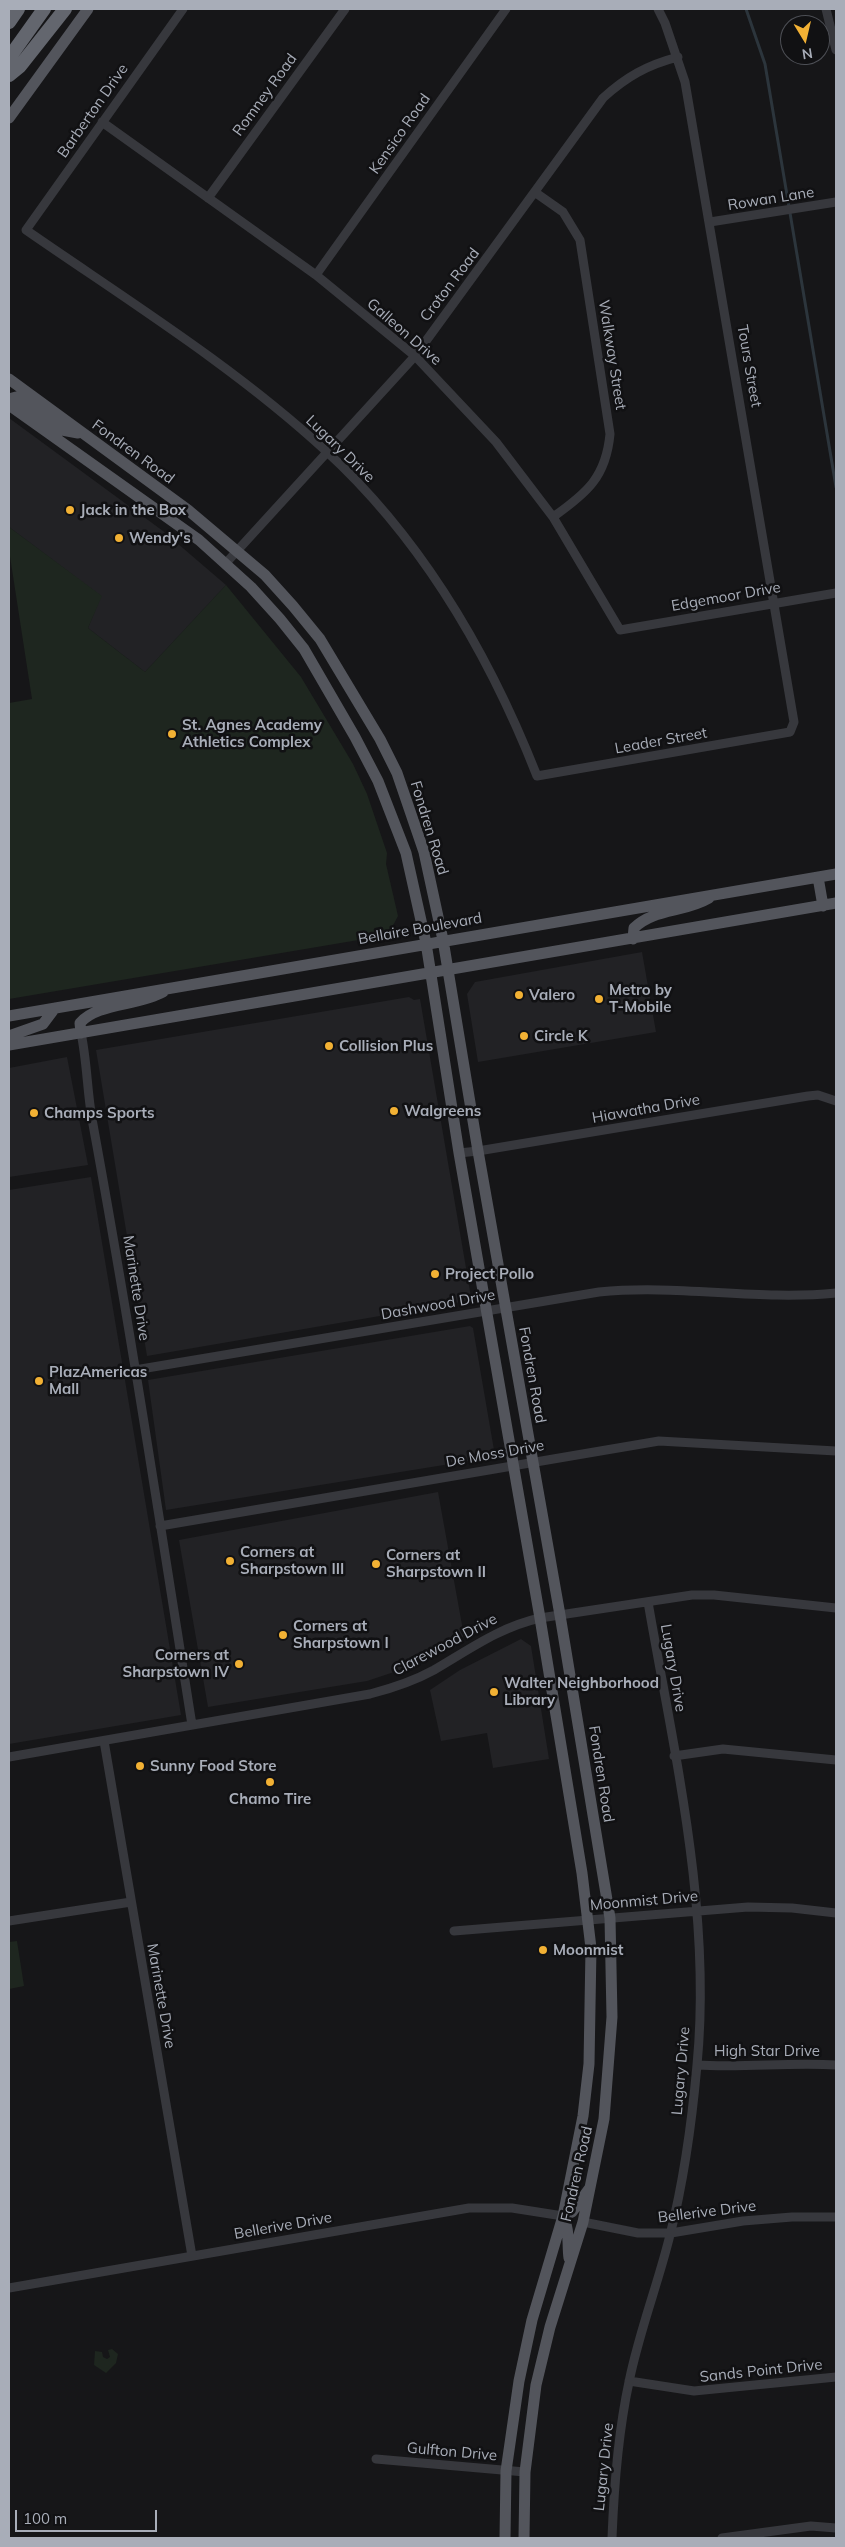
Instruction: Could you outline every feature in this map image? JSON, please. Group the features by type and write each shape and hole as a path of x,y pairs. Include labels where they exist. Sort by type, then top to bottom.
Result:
{"highway":[{"path":"9,22 18,9"},
{"path":"9,58 44,9"},
{"path":"9,75 20,66 65,9"}],"main road":[{"path":"9,118 88,9"},
{"name":"Fondren Road","path":"9,379 80,433 188,510 265,575 320,639 375,730 396,773 424,852 444,940 478,1151 560,1615 610,1918 612,2017 604,2120 583,2222 569,2261 536,2385 525,2472 524,2538"},
{"path":"9,399 16,397 62,430 80,433"},
{"name":"Fondren Road","path":"9,405 199,540 226,564 280,619 304,649 342,713 378,781 406,853 426,943 459,1153 540,1618 588,1920 591,1965 589,2064 583,2116 564,2216 532,2320 519,2381 506,2471 505,2538"},
{"path":"378,781 396,773"},
{"name":"Bellaire Boulevard","path":"9,1016 836,874"},
{"path":"818,877 823,906"},
{"path":"633,939 634,928 648,916 694,906 717,894"},
{"path":"9,1045 836,903"},
{"path":"81,1033 80,1023 91,1014 148,1000 171,988"},
{"path":"9,1036 43,1024 55,1008"},
{"path":"569,2261 566,2239 567,2224 564,2216 572,2212 590,2187"}],"street":[{"name":"Barberton Drive","path":"26,230 183,9"},
{"name":"Romney Road","path":"208,198 345,9"},
{"name":"Kensico Road","path":"316,276 506,9"},
{"name":"Tours Street","path":"658,9 686,82 775,603 794,722 790,732"},
{"path":"826,9 836,50"},
{"name":"Croton Road","path":"226,564 326,451 415,356 604,98 636,72 654,63 678,58"},
{"name":"Galleon Drive","path":"102,122 316,276 415,356 496,442 553,517 620,630"},
{"name":"Walkway Street","path":"536,193 563,212 580,240 610,434 608,453 602,469 593,484 582,497 553,517"},
{"name":"Rowan Lane","path":"710,222 836,202"},
{"name":"Lugary Drive","path":"26,230 259,394 326,451 386,514 434,575 474,639 498,683 537,776"},
{"name":"Edgemoor Drive","path":"620,630 836,592"},
{"name":"Leader Street","path":"537,776 790,732"},
{"name":"Marinette Drive","path":"81,1033 86,1058 88,1098 135,1370 192,1725"},
{"name":"Hiawatha Drive","path":"459,1153 808,1096 818,1095 836,1101"},
{"name":"Dashwood Drive","path":"135,1370 486,1310 627,1289 678,1289 784,1297 836,1294"},
{"name":"De Moss Drive","path":"160,1526 659,1441 836,1451"},
{"name":"Clarewood Drive","path":"9,1757 355,1698 407,1683 434,1670 493,1634 519,1623 540,1618 692,1595 714,1595 836,1608"},
{"name":"Lugary Drive","path":"612,2538 614,2489 629,2381 671,2233 685,2158 697,2065 700,2002 690,1854 648,1602"},
{"name":"Marinette Drive","path":"104,1741 192,2256"},
{"path":"674,1756 723,1750 836,1760"},
{"path":"9,1920 131,1902"},
{"name":"Moonmist Drive","path":"454,1931 748,1907 792,1908 836,1913"},
{"name":"High Star Drive","path":"697,2065 736,2066 802,2063 836,2065"},
{"name":"Bellerive Drive","path":"9,2288 469,2208 512,2208 564,2216"},
{"name":"Bellerive Drive","path":"583,2222 638,2233 671,2233 743,2221 792,2217 836,2217"},
{"name":"Sands Point Drive","path":"629,2381 670,2389 694,2391 836,2377"},
{"name":"Gulfton Drive","path":"376,2459 525,2472"},
{"path":"722,2538 812,2526 836,2528"}],"shaded area":[{"path":"9,418 163,531 226,585 145,672 88,628 101,596 9,527"},
{"name":"St. Agnes Academy Athletics Complex","path":"9,527 102,596 88,628 145,672 226,585 301,677 353,764 367,794 387,853 386,864 398,916 388,935 9,999 9,703 32,699 9,550"},
{"path":"642,952 656,1032 478,1062 467,994 475,982"},
{"path":"409,997 414,1000 420,999 471,1297 467,1301 147,1356 96,1050"},
{"path":"67,1057 88,1165 9,1177 9,1068"},
{"name":"PlazAmericas Mall","path":"91,1177 181,1715 9,1744 9,1190"},
{"path":"470,1326 473,1328 494,1450 487,1458 166,1510 148,1380"},
{"path":"438,1492 464,1636 415,1665 367,1681 208,1707 179,1540"},
{"path":"521,1639 531,1646 549,1759 493,1768 487,1733 441,1741 430,1690 460,1670"},
{"path":"17,1941 24,1986 9,1989 9,1942"},
{"path":"112,2349 118,2354 116,2363 106,2373 94,2365 95,2351 102,2352 103,2357 107,2359 110,2357 108,2350"}],"waterway":[{"path":"746,9 765,64 836,487"}],"place":[{"name":"Jack in the Box","path":"70,510"},
{"name":"Wendy's","path":"119,538"},
{"name":"St. Agnes Academy Athletics Complex","path":"172,734"},
{"name":"Valero","path":"519,995"},
{"name":"Metro by T-Mobile","path":"599,999"},
{"name":"Circle K","path":"524,1036"},
{"name":"Collision Plus","path":"329,1046"},
{"name":"Walgreens","path":"394,1111"},
{"name":"Champs Sports","path":"34,1113"},
{"name":"Project Pollo","path":"435,1274"},
{"name":"PlazAmericas Mall","path":"39,1381"},
{"name":"Corners at Sharpstown III","path":"230,1561"},
{"name":"Corners at Sharpstown II","path":"376,1564"},
{"name":"Corners at Sharpstown I","path":"283,1635"},
{"name":"Corners at Sharpstown IV","path":"239,1664"},
{"name":"Walter Neighborhood Library","path":"494,1692"},
{"name":"Sunny Food Store","path":"140,1766"},
{"name":"Chamo Tire","path":"270,1782"},
{"name":"Moonmist","path":"543,1950"}]}
